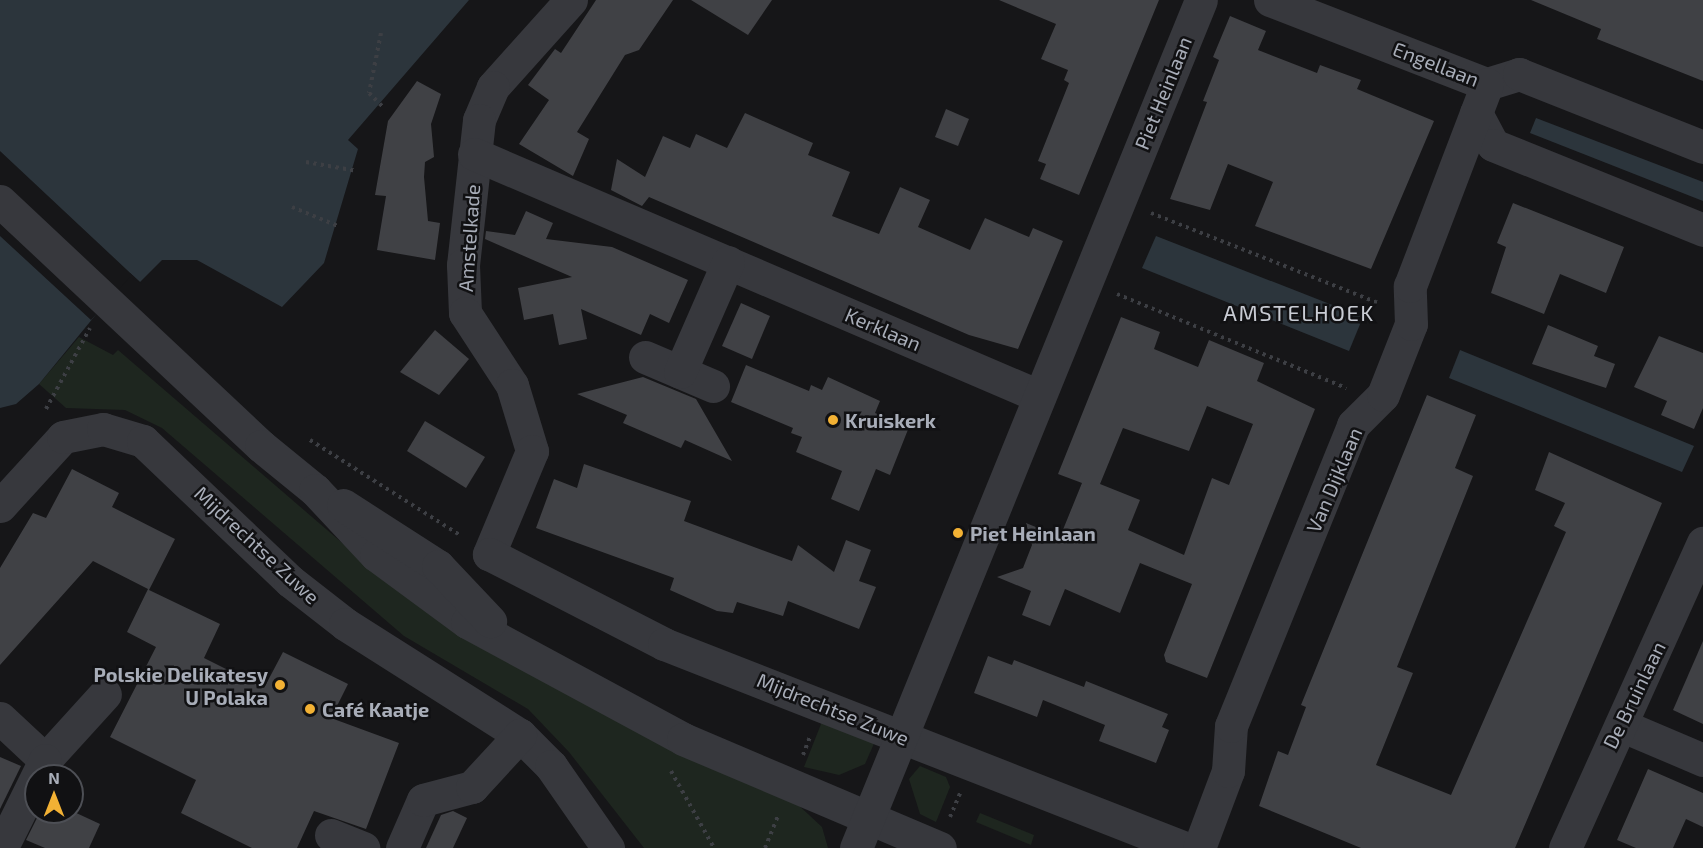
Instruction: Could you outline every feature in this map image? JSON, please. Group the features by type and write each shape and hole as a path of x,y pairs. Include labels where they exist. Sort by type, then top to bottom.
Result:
{"street":[{"name":"Amstelkade","path":"489,554 532,451 512,385 465,313 463,265 479,120 493,87 571,0"},
{"name":"Piet Heinlaan","path":"862,834 1201,0"},
{"name":"Engellaan","path":"1270,0 1481,99"},
{"name":"Engellaan","path":"1481,99 1519,74 1703,147"},
{"name":"Engellaan","path":"1481,99 1493,145 1703,230"},
{"name":"Van Dijklaan","path":"1199,848 1228,771 1231,726 1353,425 1378,401 1411,316 1410,286 1481,99"},
{"name":"Kerklaan","path":"474,154 1039,396"},
{"path":"0,201 135,328 315,490 376,555 467,622 862,834 939,848"},
{"path":"680,372 728,262"},
{"path":"645,357 713,386"},
{"name":"Mijdrechtse Zuwe","path":"0,506 50,447 75,433 103,429 149,445 290,581 345,624 520,735 551,766 608,848"},
{"name":"De Bruinlaan","path":"1565,848 1615,733 1623,726 1703,543"},
{"name":"Mijdrechtse Zuwe","path":"489,554 664,644 1185,848"},
{"path":"6,839 45,760 105,694"},
{"path":"0,718 45,760"},
{"path":"1623,726 1703,760"},
{"path":"402,848 423,800 472,787 520,735"},
{"path":"331,835 364,848"}],"path":[{"path":"381,33 369,93 384,108"},
{"path":"306,162 357,171"},
{"path":"1119,201 1411,316"},
{"path":"292,207 338,226"},
{"path":"1086,281 1378,401"},
{"path":"43,415 89,337 84,333 91,327 95,331"},
{"path":"305,436 429,514"},
{"path":"939,848 971,766"},
{"path":"710,840 714,848"}],"shaded area":[{"path":"0,0 469,0 348,140 358,149 324,263 282,307 197,260 162,260 140,282 130,273 39,384 16,404 0,408"},
{"path":"1536,118 1703,182 1703,201 1530,133"},
{"path":"1156,236 1363,317 1349,351 1142,268"},
{"path":"79,337 113,355 118,350 398,591 794,801 822,827 828,848 644,848 569,752 528,709 404,636 162,428 125,410 66,408 39,384"},
{"path":"1460,350 1694,446 1682,472 1449,378"},
{"path":"823,719 876,739 865,764 839,775 804,767"},
{"path":"920,766 946,777 950,787 936,822 920,814 909,779"},
{"path":"980,813 1034,835 1031,845 976,822"}],"pier":[{"path":"0,151 142,284 130,277 91,320 0,236"}],"building":[{"path":"596,0 673,0 639,50 625,55 577,132 589,139 573,176 519,144 549,100 528,85 555,49 561,53"},
{"path":"691,0 772,0 748,35"},
{"path":"999,0 1159,0 1079,195 1040,179 1046,164 1038,161 1069,83 1064,80 1068,70 1041,59 1056,24"},
{"path":"1531,0 1703,0 1703,81 1597,39 1601,29"},
{"path":"1230,16 1266,31 1258,50 1317,73 1320,65 1361,80 1357,89 1434,121 1371,269 1255,226 1273,182 1228,164 1210,210 1170,199 1207,102 1203,101 1219,60 1213,57"},
{"path":"417,81 441,94 431,124 434,157 425,162 424,177 428,221 440,223 435,260 377,250 386,196 375,195 388,121"},
{"path":"946,109 969,119 958,146 935,137"},
{"path":"745,113 813,143 808,155 850,172 832,216 879,234 900,187 930,200 918,227 970,250 985,218 1029,237 1033,228 1063,241 1018,349 969,335 649,197 642,206 611,190 617,159 645,177 663,136 690,148 696,134 727,148"},
{"path":"1513,203 1624,247 1606,293 1560,274 1544,314 1491,293 1506,247 1497,243"},
{"path":"526,211 553,223 546,239 612,247 688,280 669,323 650,314 641,335 581,309 587,339 559,345 553,314 524,320 518,288 572,277 485,239 486,231 515,235"},
{"path":"741,303 770,316 752,359 722,346"},
{"path":"1121,317 1160,332 1154,349 1198,367 1209,340 1264,363 1257,381 1315,409 1207,678 1166,662 1164,655 1192,584 1140,563 1120,613 1065,589 1050,626 1022,615 1031,591 997,577 1023,568 1032,545 1026,523 1060,537 1082,483 1058,474","holes":["1207,406 1253,424 1229,485 1212,478 1184,555 1128,530 1140,500 1100,484 1123,428 1189,451"]},
{"path":"1548,325 1598,346 1594,356 1615,364 1606,388 1532,364"},
{"path":"435,330 469,359 439,395 400,372"},
{"path":"1659,336 1703,353 1703,408 1694,429 1661,415 1667,401 1634,387"},
{"name":"Kruiskerk","path":"746,365 809,391 811,385 822,390 828,377 880,401 875,413 909,427 890,475 876,469 859,511 831,499 842,471 796,452 802,437 791,433 793,428 731,402"},
{"path":"643,377 696,399 732,461 685,440 681,448 623,423 627,415 577,394"},
{"path":"1427,395 1476,415 1455,468 1473,476 1397,667 1413,673 1376,765 1451,795 1566,532 1554,526 1565,503 1535,490 1549,452 1662,503 1515,848 1361,848 1259,806 1278,751 1288,755 1306,707 1301,705"},
{"path":"425,421 485,457 466,488 407,451"},
{"path":"584,464 691,501 684,521 792,561 798,545 834,572 846,540 871,550 859,581 876,587 859,629 788,601 783,616 737,602 733,613 717,611 670,590 674,578 536,528 554,479 577,488"},
{"path":"72,469 119,493 112,507 175,539 149,590 220,624 204,658 264,688 283,652 348,684 331,718 399,743 366,829 314,811 297,848 252,848 181,813 196,780 110,737 156,647 127,632 148,589 93,561 0,665 0,568 33,513 46,518"},
{"path":"1703,641 1703,724 1673,710"},
{"path":"988,656 1012,665 1014,660 1084,687 1086,681 1168,714 1162,727 1169,730 1156,763 1099,741 1105,725 1043,700 1037,717 974,693"},
{"path":"0,757 21,766 0,809"},
{"path":"1648,769 1703,793 1703,827 1686,819 1673,848 1636,848 1617,840"},
{"path":"453,811 467,818 453,848 426,848 441,815"},
{"path":"84,817 100,824 89,848 45,848 26,840 34,824 84,824"}],"place":[{"name":"Kruiskerk","path":"833,420"},
{"name":"Piet Heinlaan","path":"958,533"},
{"name":"Polskie Delikatesy U Polaka","path":"280,685"},
{"name":"Café Kaatje","path":"310,709"}],"district":[{"name":"AMSTELHOEK","path":"1299,313"}]}
